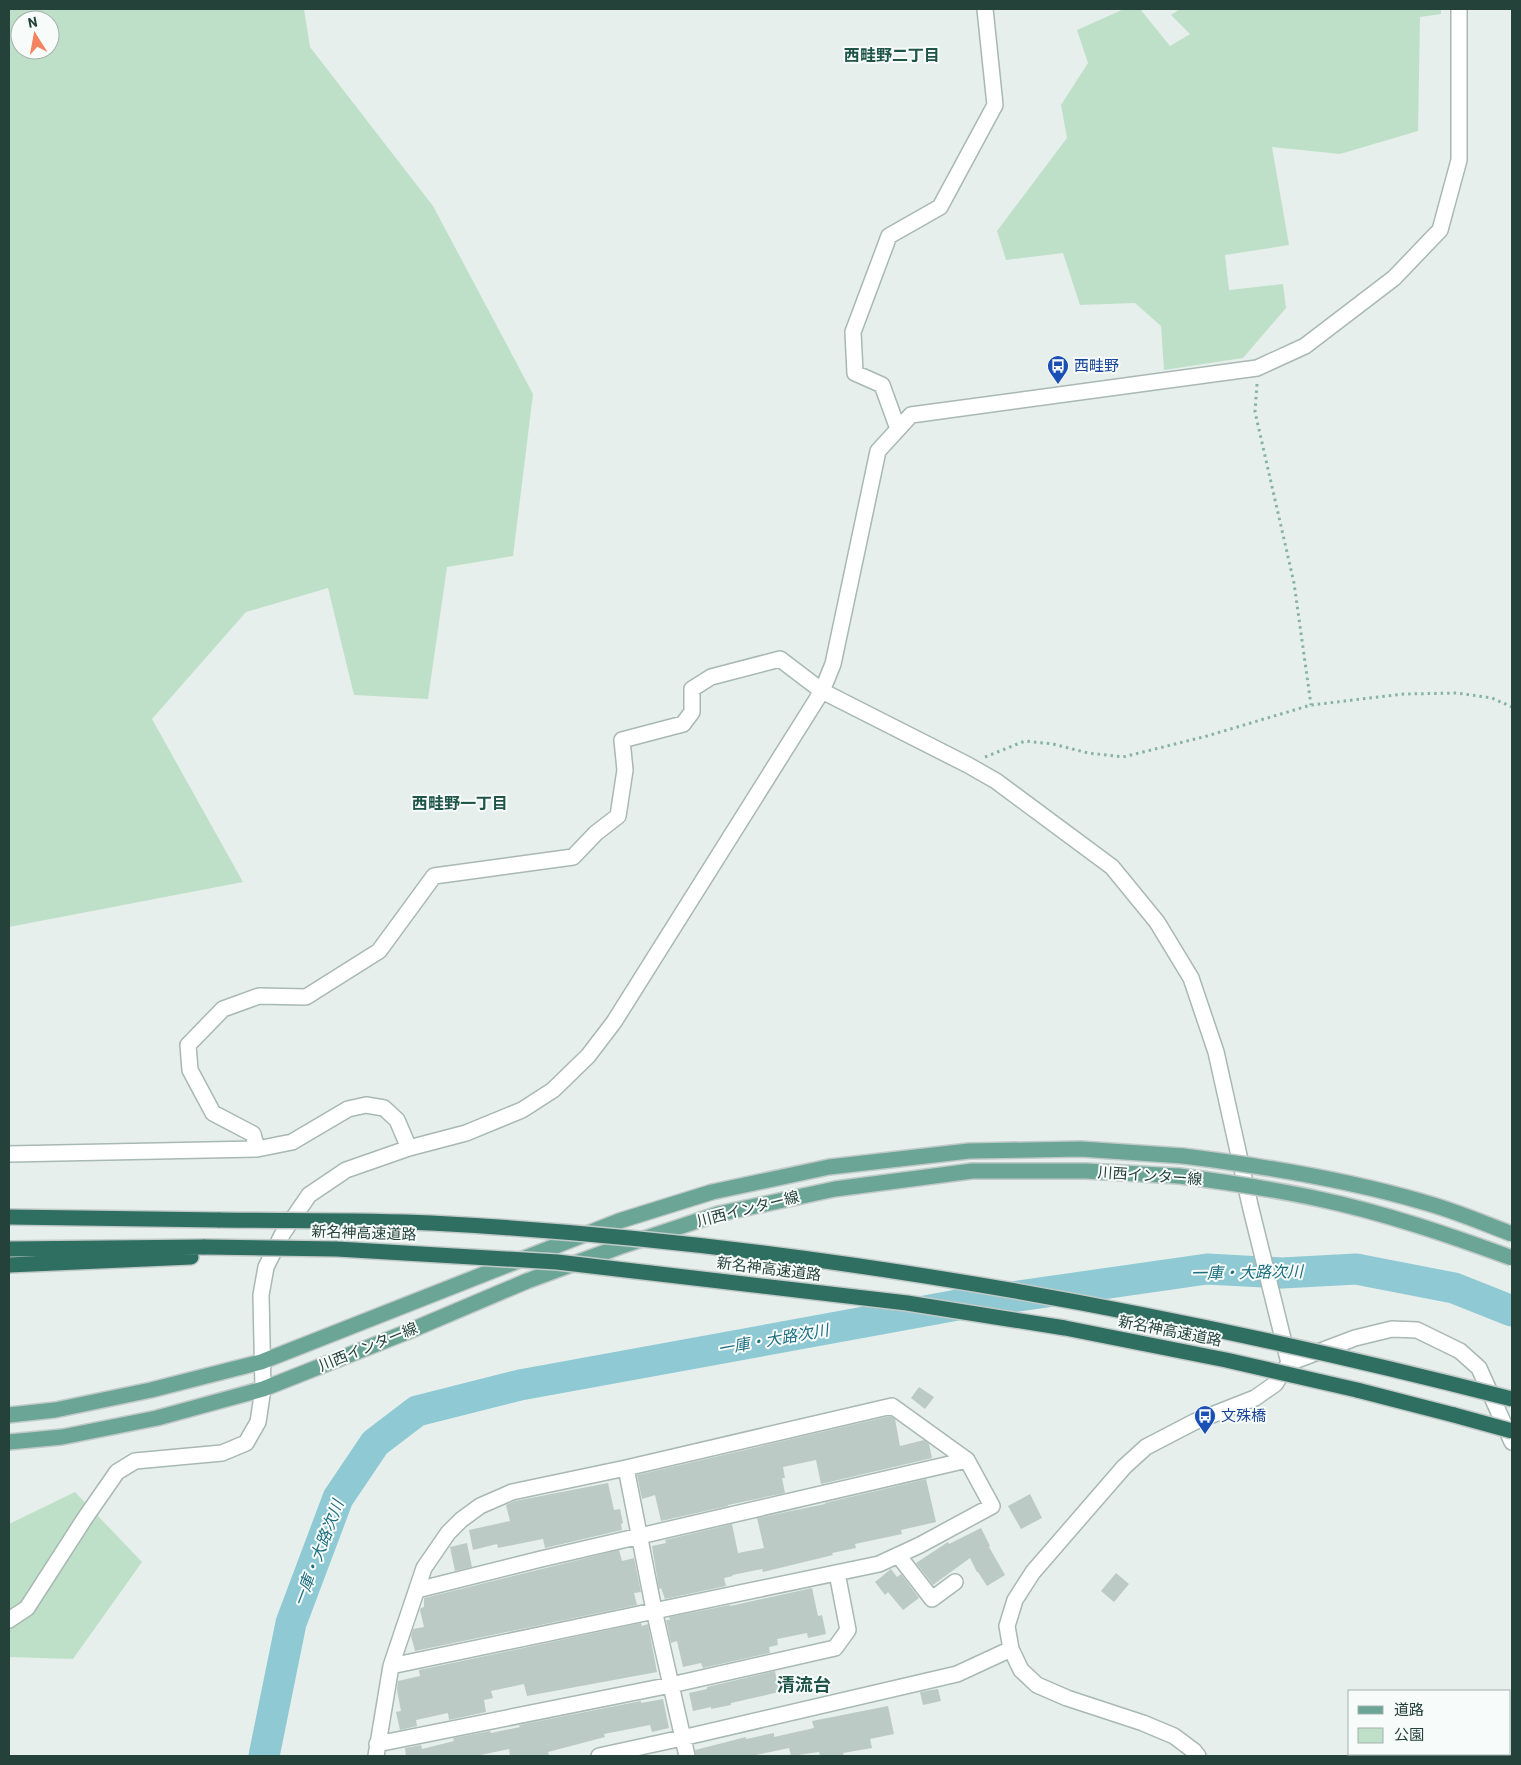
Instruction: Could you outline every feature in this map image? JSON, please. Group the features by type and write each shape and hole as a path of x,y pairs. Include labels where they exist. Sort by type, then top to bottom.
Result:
{"highway":[{"name":"新名神高速道路","path":"9,1217 429,1223 588,1234 716,1247 886,1269 1060,1298 1226,1331 1394,1368 1512,1399"},
{"name":"新名神高速道路","path":"205,1252 337,1248 557,1262 906,1303 1065,1328 1226,1360 1357,1390 1512,1430"},
{"path":"9,1249 205,1252"},
{"path":"9,1265 205,1252"}],"main road":[{"name":"川西インター線","path":"9,1415 55,1410 141,1392 261,1362 619,1221 712,1192 829,1167 969,1151 1081,1149 1183,1156 1316,1176 1424,1202 1512,1234"},
{"name":"川西インター線","path":"9,1442 62,1437 157,1418 263,1389 407,1332 527,1281 619,1247 718,1214 836,1189 972,1171 1086,1171 1179,1176 1237,1184 1319,1199 1431,1229 1512,1258"}],"street":[{"path":"898,429 882,386 855,373 853,332 889,236 940,207 995,105 985,9"},
{"path":"9,1620 26,1608 117,1472 135,1461 222,1453 246,1443 258,1422 263,1389 260,1295 266,1266 283,1233 309,1194 346,1170 409,1148 466,1133 522,1110 553,1090 588,1056 614,1022 822,691 833,664 878,451 911,415 1258,368 1306,346 1394,278 1440,230 1460,160 1459,9"},
{"path":"257,1149 252,1134 213,1113 190,1070 188,1046 223,1009 259,996 306,997 379,951 434,876 573,857 596,833 618,816 624,770 622,740 683,724 692,712 692,689 711,677 780,659 822,691 996,781 1112,867 1156,922 1191,978 1216,1052 1250,1205 1289,1363"},
{"path":"9,1154 257,1149 292,1142 348,1109 366,1105 384,1108 397,1120 409,1148"},
{"path":"1198,1756 1174,1736 1143,1723 1067,1698 1037,1684 1021,1670 1011,1649 1007,1626 1015,1600 1033,1572 1124,1467 1146,1447 1186,1426 1255,1398 1275,1384 1289,1363 1355,1338 1392,1329 1417,1330 1460,1351 1479,1368 1512,1442"},
{"path":"391,1666 879,1564 920,1545 992,1506 968,1460 892,1406 626,1468 512,1492 480,1506 461,1520 448,1533 424,1568 391,1666 377,1750 835,1648 848,1630 837,1573"},
{"path":"417,1590 968,1460"},
{"path":"626,1468 654,1610 687,1756"},
{"path":"898,1554 932,1599 955,1582"},
{"path":"599,1756 957,1674 1011,1649"}],"path":[{"path":"1258,368 1255,412 1294,583 1311,705"},
{"path":"968,765 1025,740 1053,744 1088,753 1123,757 1207,736 1311,705 1404,694 1457,694 1492,698 1512,707"}],"green space":[{"path":"9,9 304,9 310,47 433,206 533,394 513,556 447,567 428,699 354,695 328,588 246,612 152,719 243,882 9,927"},
{"path":"1124,9 1140,9 1170,46 1190,34 1171,15 1180,9 1441,9 1441,14 1420,17 1418,131 1340,154 1272,147 1289,245 1225,255 1229,290 1283,284 1286,308 1243,358 1164,370 1161,326 1135,303 1080,305 1063,253 1006,260 997,231 1067,138 1061,105 1088,63 1077,30"},
{"path":"75,1492 142,1562 73,1659 9,1657 9,1524"}],"building":[{"path":"919,1387 934,1397 925,1409 911,1398"},
{"path":"890,1416 895,1419 900,1446 924,1440 929,1444 932,1458 821,1484 816,1460 783,1467 785,1478 782,1478 785,1493 661,1521 655,1495 642,1499 637,1475"},
{"path":"926,1479 936,1522 901,1530 902,1534 855,1544 856,1548 832,1553 833,1555 763,1572 762,1569 732,1575 724,1578 726,1586 665,1599 661,1588 659,1589 652,1546 666,1543 665,1540 732,1524 738,1553 764,1548 757,1518 825,1504"},
{"path":"608,1483 614,1510 620,1509 623,1523 621,1524 622,1530 545,1548 543,1539 498,1548 497,1544 473,1550 469,1530 510,1521 506,1505 515,1501"},
{"path":"1030,1494 1042,1518 1021,1529 1008,1506"},
{"path":"981,1528 989,1547 1005,1575 987,1586 970,1558 933,1585 916,1563 948,1542 949,1544"},
{"path":"467,1543 472,1567 455,1571 450,1547"},
{"path":"619,1550 622,1561 634,1558 641,1592 634,1593 637,1605 415,1651 411,1636 413,1629 424,1627 420,1610 424,1607 424,1598"},
{"path":"891,1569 897,1577 901,1574 919,1598 903,1610 888,1592 885,1595 875,1582"},
{"path":"1116,1573 1129,1584 1114,1602 1101,1591"},
{"path":"812,1588 818,1616 822,1615 826,1634 808,1638 807,1633 777,1639 778,1645 769,1647 770,1653 703,1668 701,1663 683,1667 677,1641 671,1643 666,1620 670,1620 669,1617"},
{"path":"641,1623 642,1626 648,1624 657,1672 527,1696 524,1684 491,1691 493,1698 484,1700 486,1712 449,1720 448,1713 416,1720 417,1726 400,1730 396,1712 401,1711 397,1690 398,1681 420,1676 419,1670"},
{"path":"775,1671 779,1692 731,1703 731,1705 693,1711 689,1693"},
{"path":"938,1689 941,1701 923,1705 920,1692"},
{"path":"663,1699 669,1728 652,1732 650,1725 604,1734 605,1737 548,1752 549,1756 510,1756 509,1749 476,1756 406,1756 405,1748 421,1745 422,1749 454,1741 453,1738 490,1731 491,1733 520,1727 519,1725 641,1701 641,1703"},
{"path":"888,1706 894,1734 870,1739 872,1748 843,1753 844,1756 820,1756 819,1752 791,1756 789,1748 751,1756 696,1756 695,1750 746,1737 746,1739 774,1733 774,1737 814,1728 812,1721"}],"waterway":[{"name":"一庫・大路次川","path":"264,1756 291,1623 338,1498 375,1443 417,1411 520,1385 963,1304 1207,1269 1282,1273 1356,1269 1454,1288 1512,1311"}],"place":[{"name":"西畦野","path":"1058,385"},
{"name":"文殊橋","path":"1205,1435"}],"district":[{"name":"西畦野二丁目","path":"892,55"},
{"name":"西畦野一丁目","path":"460,803"},
{"name":"清流台","path":"804,1685"}]}
